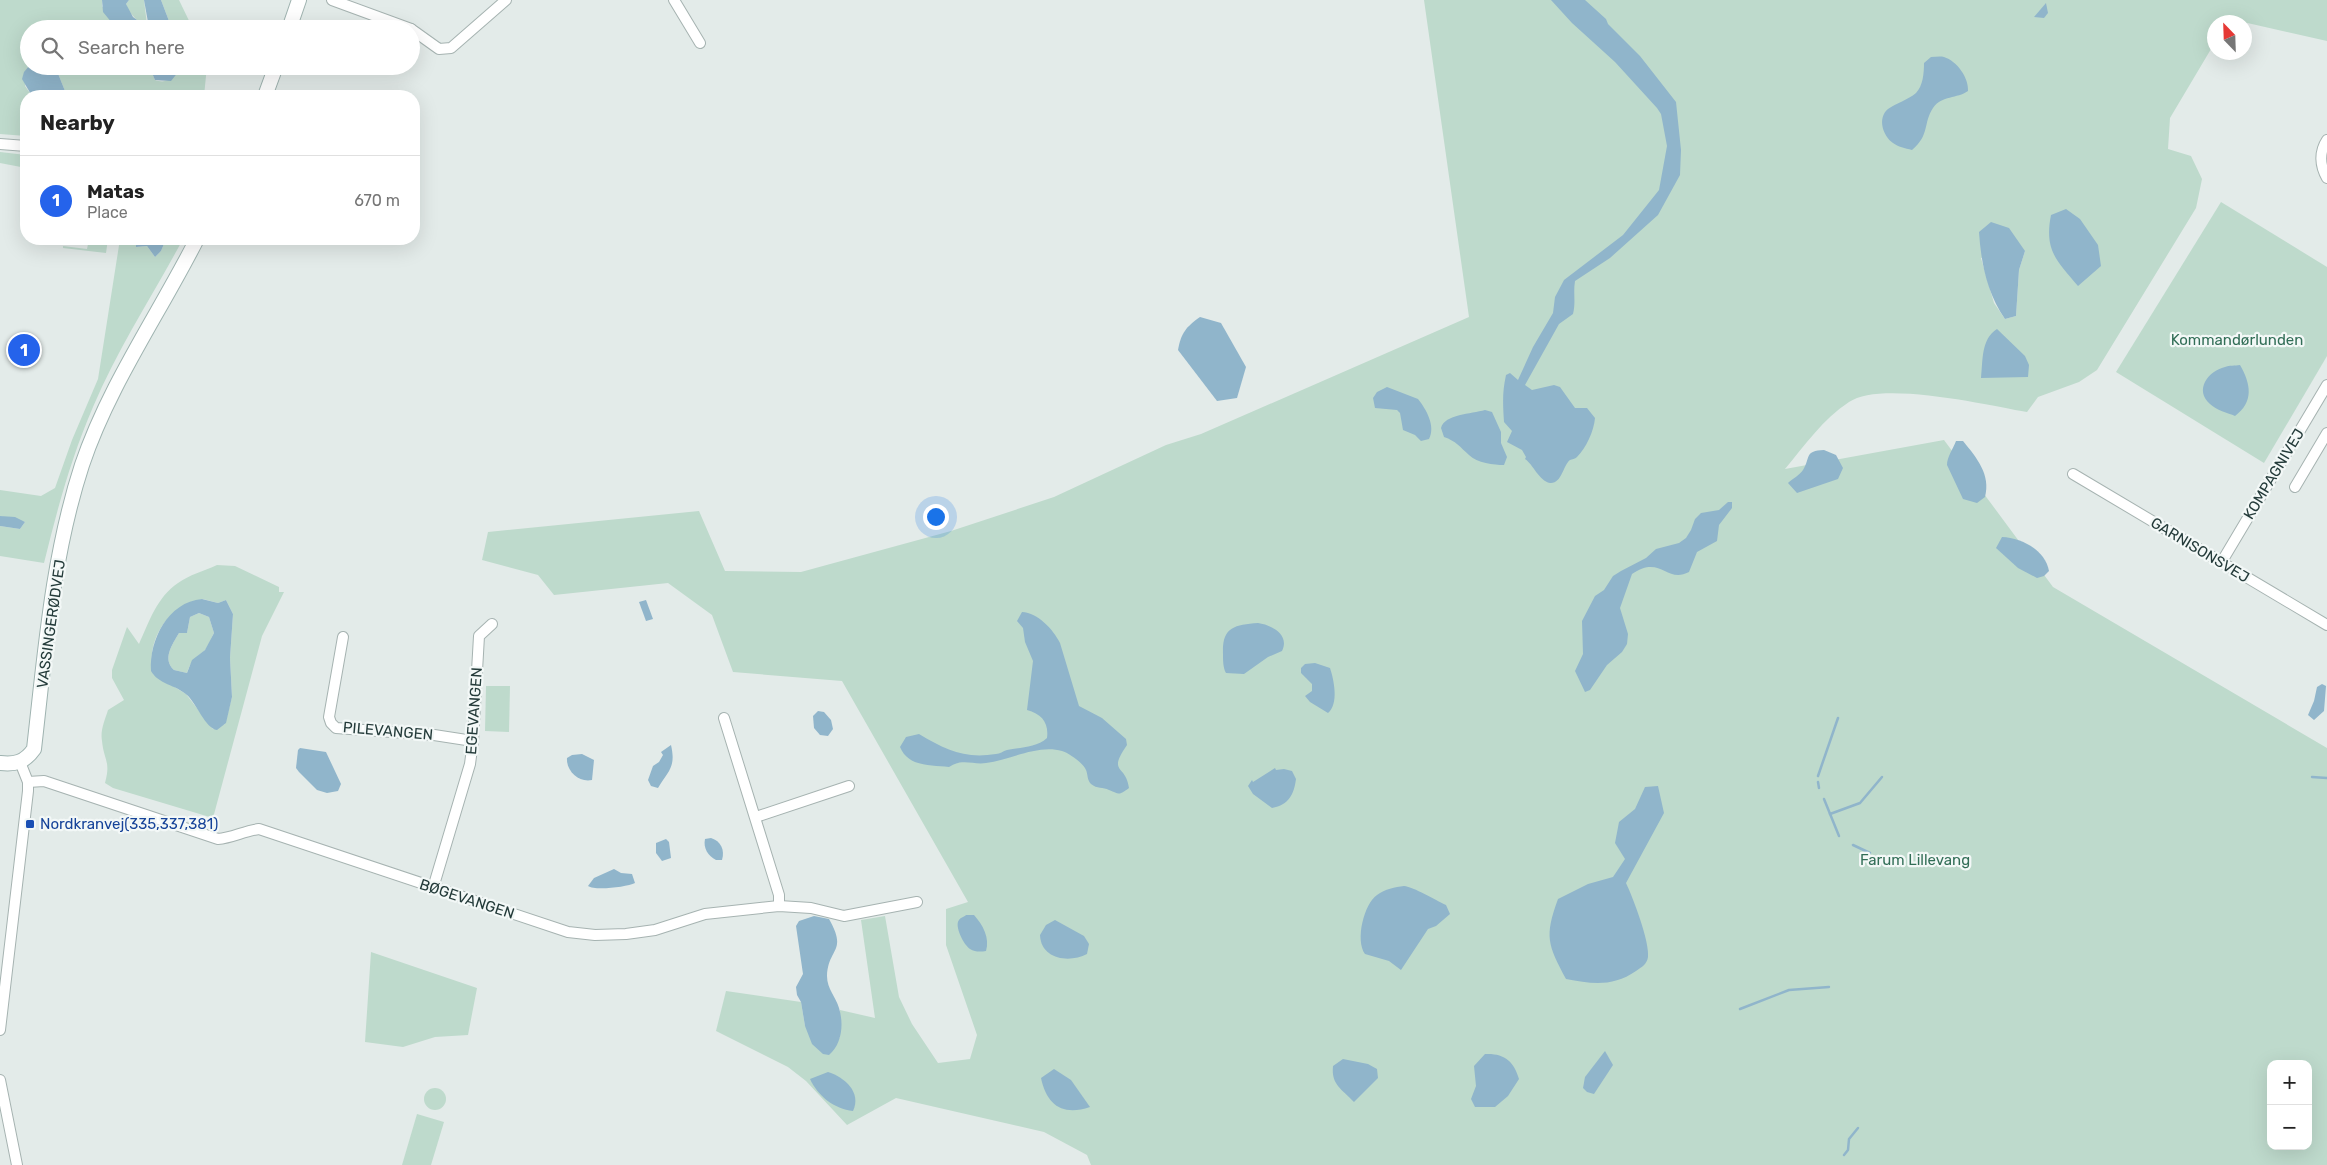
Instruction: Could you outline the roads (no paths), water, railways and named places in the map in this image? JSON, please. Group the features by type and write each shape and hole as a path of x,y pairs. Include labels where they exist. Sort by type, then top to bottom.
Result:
{"street":[{"path":"292,20 299,0"},
{"path":"332,0 386,20"},
{"path":"420,35 439,49 451,48 506,0"},
{"path":"674,0 700,43"},
{"path":"267,90 273,75"},
{"path":"2327,140 2321,152 2321,163 2327,178"},
{"path":"0,144 20,146"},
{"name":"VASSINGERØDVEJ","path":"20,762 28,757 34,749 51,601 82,466 114,391 194,245"},
{"name":"KOMPAGNIVEJ","path":"2221,563 2327,385"},
{"path":"2295,487 2327,433"},
{"name":"GARNISONSVEJ","path":"2073,474 2327,625"},
{"name":"EGEVANGEN","path":"433,888 470,764 479,636 492,624"},
{"name":"PILEVANGEN","path":"343,637 329,716 331,723 336,728 434,735 473,741"},
{"path":"724,718 779,895 779,906"},
{"path":"0,763 20,762 28,782 0,1030"},
{"name":"BØGEVANGEN","path":"28,782 44,781 218,840 229,838 247,830 259,829 568,932 595,935 626,934 655,930 705,914 779,906 810,908 844,916 917,902"},
{"path":"756,817 848,786"},
{"path":"0,1080 17,1165"}],"water":[{"path":"102,0 129,0 126,4 133,17 137,20 110,20 103,12"},
{"path":"144,0 161,0 169,20 148,20"},
{"path":"1551,0 1585,0 1606,19 1608,24 1640,56 1676,102 1681,150 1680,175 1658,215 1610,258 1575,281 1573,314 1559,324 1525,385 1532,390 1554,385 1560,387 1575,408 1587,408 1595,418 1591,434 1583,449 1577,457 1568,462 1560,477 1554,483 1546,482 1539,476 1525,459 1526,457 1522,450 1507,442 1512,431 1504,422 1503,393 1506,375 1510,373 1518,380 1533,347 1553,313 1555,297 1564,280 1623,235 1659,190 1667,146 1661,114 1657,108 1615,62 1572,23"},
{"path":"2046,3 2048,13 2044,18 2034,17"},
{"path":"1931,57 1944,57 1958,66 1968,86 1968,91 1945,99 1933,108 1924,134 1918,145 1912,150 1897,146 1889,140 1884,132 1883,117 1888,109 1916,93 1923,79 1924,63"},
{"path":"23,75 59,75 65,90 28,90 22,79"},
{"path":"153,75 176,75 171,81 155,80"},
{"path":"2066,209 2080,219 2098,245 2101,266 2078,286 2058,262 2049,238 2051,215"},
{"path":"1991,222 2009,228 2025,251 2019,270 2016,316 2005,319 1989,288 1981,255 1979,232"},
{"path":"136,245 164,245 155,257 147,246 136,247"},
{"path":"1200,317 1221,323 1246,367 1237,398 1217,401 1178,350 1185,331"},
{"path":"1997,329 2025,356 2029,365 2028,377 1981,378 1985,344"},
{"path":"2240,365 2247,379 2249,392 2245,405 2235,416 2219,410 2210,404 2205,399 2203,387 2213,372 2227,366"},
{"path":"1387,387 1418,399 1431,423 1429,439 1421,441 1415,435 1403,430 1400,413 1397,410 1375,408 1373,398 1377,392"},
{"path":"1485,410 1492,412 1501,432 1501,443 1507,457 1504,465 1476,460 1455,442 1444,437 1441,428 1443,423 1459,415"},
{"path":"1956,441 1963,441 1978,460 1984,474 1986,481 1985,497 1977,503 1963,499 1947,465"},
{"path":"1824,450 1836,455 1843,468 1838,479 1797,493 1788,483 1802,472 1811,453"},
{"path":"1728,502 1732,502 1732,508 1719,525 1717,541 1697,552 1689,572 1674,575 1650,567 1632,574 1620,608 1628,634 1627,644 1622,652 1607,665 1590,690 1585,692 1575,671 1583,654 1582,621 1595,596 1604,590 1613,576 1646,558 1656,549 1679,543 1686,538 1695,519 1701,513 1719,510"},
{"path":"0,516 15,517 25,522 20,529 0,526"},
{"path":"2002,537 2032,546 2043,557 2049,571 2044,576 2037,578 2018,568 1996,548"},
{"path":"202,599 218,603 226,600 233,614 230,658 232,697 226,723 217,730 209,725 187,695 158,679 151,671 153,647 163,624 179,607","holes":["199,613 209,617 214,633 205,650 192,660 187,673 174,670 170,666 168,657 179,633 187,633 190,617"]},
{"path":"646,600 653,619 646,621 639,602"},
{"path":"1022,612 1034,615 1049,627 1057,638 1079,706 1102,718 1126,739 1127,745 1118,761 1119,768 1125,775 1129,788 1123,792 1117,793 1093,786 1082,764 1072,756 1053,749 1024,753 995,761 958,763 949,767 914,762 904,754 900,747 906,737 919,734 938,745 956,752 985,755 1033,745 1047,738 1046,724 1037,714 1027,710 1033,661 1025,642 1023,628 1017,621"},
{"path":"1258,623 1269,626 1282,636 1284,645 1282,651 1268,657 1244,674 1226,673 1223,664 1223,645 1227,633 1231,629 1242,625"},
{"path":"1315,663 1330,668 1332,673 1335,698 1334,704 1328,713 1310,702 1305,696 1312,691 1312,684 1301,673 1301,668 1305,664"},
{"path":"2322,684 2326,686 2324,711 2314,720 2308,715 2317,687"},
{"path":"818,711 824,712 831,720 833,729 828,736 820,735 814,728 813,716"},
{"path":"671,745 672,764 658,788 651,786 648,780 653,766 659,762 663,755 661,752"},
{"path":"300,748 326,752 341,784 338,791 327,793 317,790 299,772 296,768 298,750"},
{"path":"582,754 594,760 592,780 578,778 571,771 567,763 567,758 572,755"},
{"path":"1275,768 1276,770 1292,771 1296,779 1290,798 1278,807 1272,808 1253,794 1248,786 1252,780 1253,782"},
{"path":"1658,786 1664,813 1626,883 1644,931 1648,950 1647,962 1627,976 1611,982 1594,983 1566,979 1555,958 1550,940 1551,923 1558,899 1588,884 1613,877 1625,859 1615,843 1619,822 1635,809 1645,787"},
{"path":"711,838 721,846 722,860 716,860 707,851 705,839"},
{"path":"666,839 669,842 671,858 662,861 656,853 656,843"},
{"path":"614,869 621,873 632,874 635,883 611,888 588,886 594,878"},
{"path":"1404,886 1419,891 1446,905 1450,914 1436,926 1428,929 1401,970 1389,961 1365,954 1362,948 1361,932 1365,914 1372,900 1383,891"},
{"path":"966,915 974,915 983,927 987,941 986,951 978,952 972,950 963,940 958,923"},
{"path":"814,916 829,919 837,938 836,949 830,960 827,976 828,985 839,1008 841,1033 837,1045 829,1055 823,1054 812,1044 805,1026 796,987 803,974 796,926 799,921"},
{"path":"1055,920 1084,936 1089,944 1087,954 1065,959 1045,950 1040,935 1046,925"},
{"path":"1605,1051 1613,1065 1594,1094 1587,1092 1583,1088 1585,1077"},
{"path":"1485,1054 1498,1055 1507,1059 1514,1067 1519,1079 1508,1096 1495,1107 1475,1107 1471,1099 1476,1086 1474,1066"},
{"path":"1343,1059 1368,1064 1377,1069 1378,1078 1354,1102 1338,1086 1334,1078 1333,1066"},
{"path":"1054,1069 1071,1080 1090,1107 1072,1110 1064,1109 1052,1102 1047,1096 1041,1078"},
{"path":"828,1072 834,1074 850,1086 855,1098 853,1111 839,1108 827,1101 813,1085 810,1079"}],"waterway":[{"path":"1818,776 1838,718"},
{"path":"1830,814 1860,803 1882,777"},
{"path":"2312,777 2327,778"},
{"path":"1818,782 1819,788"},
{"path":"1824,799 1839,836"},
{"path":"1853,845 1870,853"},
{"path":"1740,1009 1789,990 1829,987"},
{"path":"1844,1155 1848,1150 1849,1139 1858,1128"}],"place":[{"name":"Matas","path":"24,350"},
{"name":"Nordkranvej(335,337,381)","path":"30,824"}],"park label":[{"name":"Kommandørlunden","path":"2237,340"},
{"name":"Farum Lillevang","path":"1915,860"}]}
